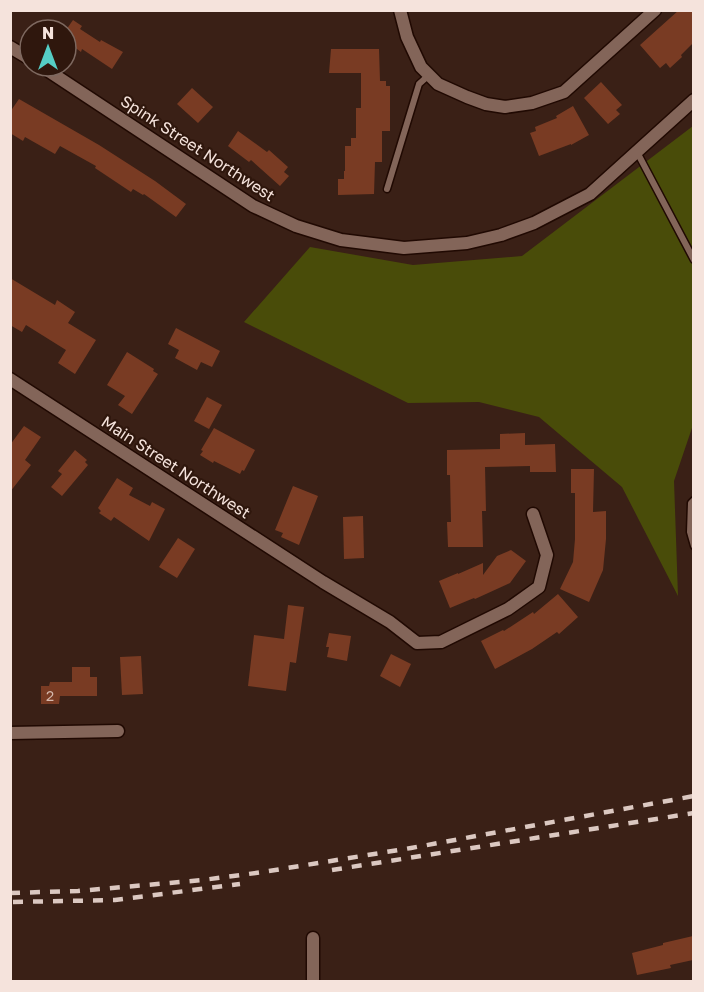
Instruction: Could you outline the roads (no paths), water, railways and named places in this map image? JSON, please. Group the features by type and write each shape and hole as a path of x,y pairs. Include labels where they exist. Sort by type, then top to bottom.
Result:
{"street":[{"path":"400,10 407,37 421,67 438,84 486,104 505,107 532,103 564,92 655,10"},
{"name":"Spink Street Northwest","path":"59,78 253,206 296,226 341,240 404,248 467,243 534,224 590,194 693,99"},
{"name":"Main Street Northwest","path":"10,379 323,582 390,622 417,643 441,642 508,609 539,587 547,555 533,514"},
{"path":"10,733 118,731"},
{"path":"313,938 314,981"}],"lane":[{"path":"387,189 419,84 429,75"},
{"path":"636,151 693,260"},
{"path":"693,500 690,532 693,546"}],"railway":[{"path":"10,893 78,891 203,880 263,872 411,848 694,796"},
{"path":"332,870 694,813"},
{"path":"13,902 115,900 240,884"}]}
